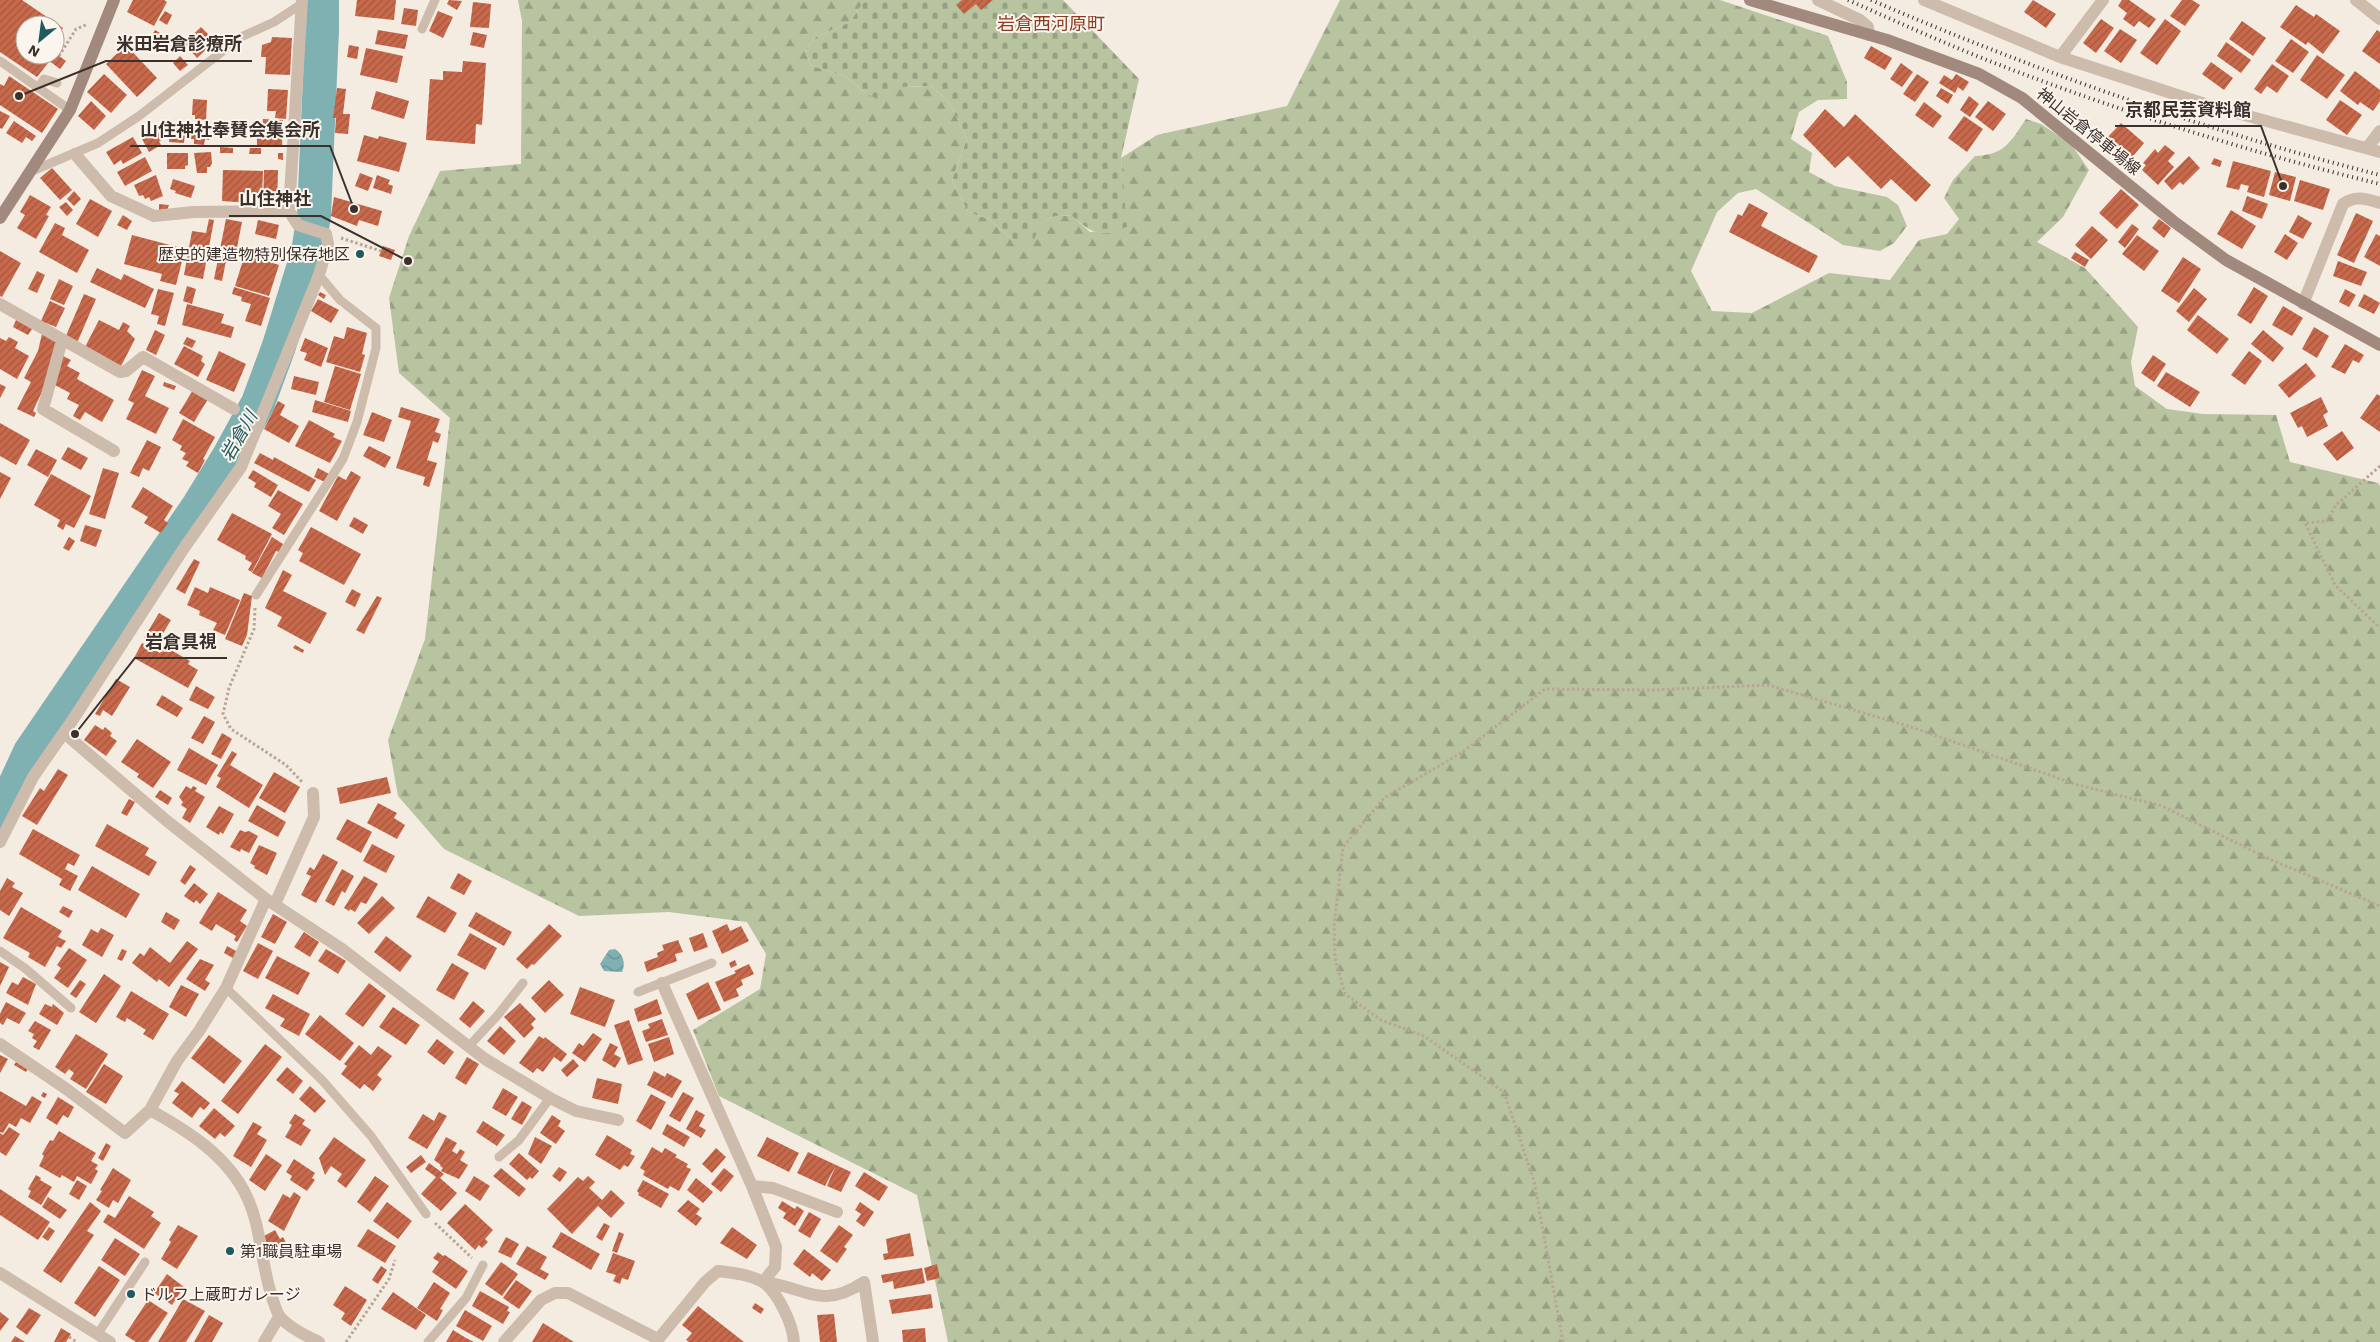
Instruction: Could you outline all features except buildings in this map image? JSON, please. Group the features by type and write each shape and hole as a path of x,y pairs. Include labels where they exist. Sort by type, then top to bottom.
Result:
{"main road":[{"path":"0,218 32,172 70,110 114,0"},
{"name":"神山岩倉停車場線","path":"1750,0 1869,35 1980,74 2022,98 2195,238 2226,260 2380,345"}],"street":[{"path":"1818,0 1860,20 1868,27 1869,35"},
{"path":"1924,0 2060,58 2208,105 2380,152"},
{"path":"2060,58 2103,0"},
{"path":"2356,0 2380,19"},
{"path":"0,842 33,777 64,733 184,548 241,467 320,275 328,244 326,234 298,225 289,212 303,1"},
{"path":"2366,148 2380,131"},
{"path":"76,154 111,196 154,216 194,212 289,212"},
{"path":"2303,304 2343,204 2359,197 2380,203"},
{"path":"0,304 120,372 126,371 143,357 234,409"},
{"path":"62,340 43,409 114,450"},
{"path":"64,733 167,821 271,901 342,949 468,1046 550,1098 576,1111 618,1120"},
{"path":"0,1044 65,1088 125,1133 150,1110 177,1061 199,1031 226,988 314,817 312,793"},
{"path":"662,983 752,1186 776,1247 775,1267 763,1282"},
{"path":"150,1110 187,1130 202,1142 241,1185 253,1210 267,1280 279,1317 290,1326 319,1342"},
{"path":"752,1186 773,1188 837,1212"},
{"path":"504,1342 541,1300 555,1293 568,1293 657,1341 705,1282 718,1272 739,1273 763,1282 776,1283 818,1298 849,1292 864,1282 873,1342"},
{"path":"0,1273 110,1342"},
{"path":"763,1282 784,1308 793,1331 794,1342"},
{"path":"264,1342 279,1317"}],"lane":[{"path":"422,29 435,0"},
{"path":"32,172 98,143 139,116 241,37 274,22 303,1"},
{"path":"0,61 70,110"},
{"path":"38,88 44,78 57,83"},
{"path":"256,595 343,459 357,422 376,348 376,328 340,300 320,275"},
{"path":"0,951 45,984 71,1008"},
{"path":"638,992 712,963"},
{"path":"468,1046 497,1016 523,983"},
{"path":"226,988 322,1080 371,1136 426,1214"},
{"path":"500,1157 519,1140 550,1098"},
{"path":"97,1335 145,1262"},
{"path":"428,1342 466,1298 482,1264"}],"path":[{"path":"65,46 76,29 98,20 106,19"},
{"path":"358,243 381,251"},
{"path":"2380,466 2336,505 2327,521 2306,523 2335,585 2380,628"},
{"path":"256,595 254,629 229,688 223,714 231,729 286,765 312,793"},
{"path":"1563,1342 1534,1181 1504,1092 1424,1036 1381,1020 1345,994 1335,958 1334,927 1344,847 1384,798 1461,753 1545,689 1652,690 1768,685 1908,726 2078,785 2162,806 2267,858 2380,906"},
{"path":"426,1214 467,1255 482,1264"},
{"path":"346,1342 388,1279 395,1260"},
{"path":"69,1337 77,1342"}],"green space":[{"path":"518,0 865,0 850,22 816,37 806,49 810,65 846,77 865,93 900,87 931,86 949,102 967,139 952,180 968,212 989,219 1013,240 1033,240 1043,222 1057,216 1072,216 1090,232 1126,228 1121,158 1157,135 1287,106 1340,0 1720,0 1828,36 1847,82 1847,99 1818,100 1799,112 1791,139 1812,153 1809,172 1835,186 1887,197 1898,205 1907,226 1894,243 1880,251 1843,245 1756,189 1738,193 1717,212 1691,271 1712,311 1752,313 1829,273 1890,280 1919,240 1947,234 1959,219 1944,198 1953,180 1975,156 1994,153 2000,150 2011,140 2026,119 2041,124 2071,144 2089,170 2063,217 2037,242 2085,268 2138,327 2131,362 2135,386 2167,409 2203,414 2276,415 2290,462 2378,483 2380,486 2380,1342 948,1342 917,1195 719,1096 693,1030 760,989 766,954 747,922 669,912 579,916 444,849 398,796 388,740 425,639 450,418 399,373 389,298 409,236 440,171 521,164 522,21"},
{"path":"865,0 1063,0 1139,79 1121,158 1127,227 1111,233 1097,232 1085,227 1072,216 1057,216 1043,222 1034,240 1013,240 989,219 968,212 952,180 967,139 949,102 931,86 901,87 883,102 865,93 846,77 810,65 806,49 816,37 850,22"}],"water":[{"path":"615,949 623,959 622,972 604,971 600,964 609,950"}],"waterway":[{"name":"岩倉川","path":"0,817 30,752 199,505 258,403 279,346 308,252 314,215 322,0"}],"railway":[{"path":"1848,0 1985,59 2097,101 2238,146 2380,184"},
{"path":"1871,0 1996,51 2122,98 2250,139 2380,175"}],"place":[{"name":"米田岩倉診療所","path":"19,96"},
{"name":"京都民芸資料館","path":"2283,186"},
{"name":"山住神社奉賛会集会所","path":"354,209"},
{"name":"歴史的建造物特別保存地区","path":"360,254"},
{"name":"山住神社","path":"408,261"},
{"name":"岩倉具視","path":"75,734"},
{"name":"第1職員駐車場","path":"230,1251"},
{"name":"ドルフ上蔵町ガレージ","path":"131,1294"}],"district":[{"name":"岩倉西河原町","path":"1051,24"}]}
